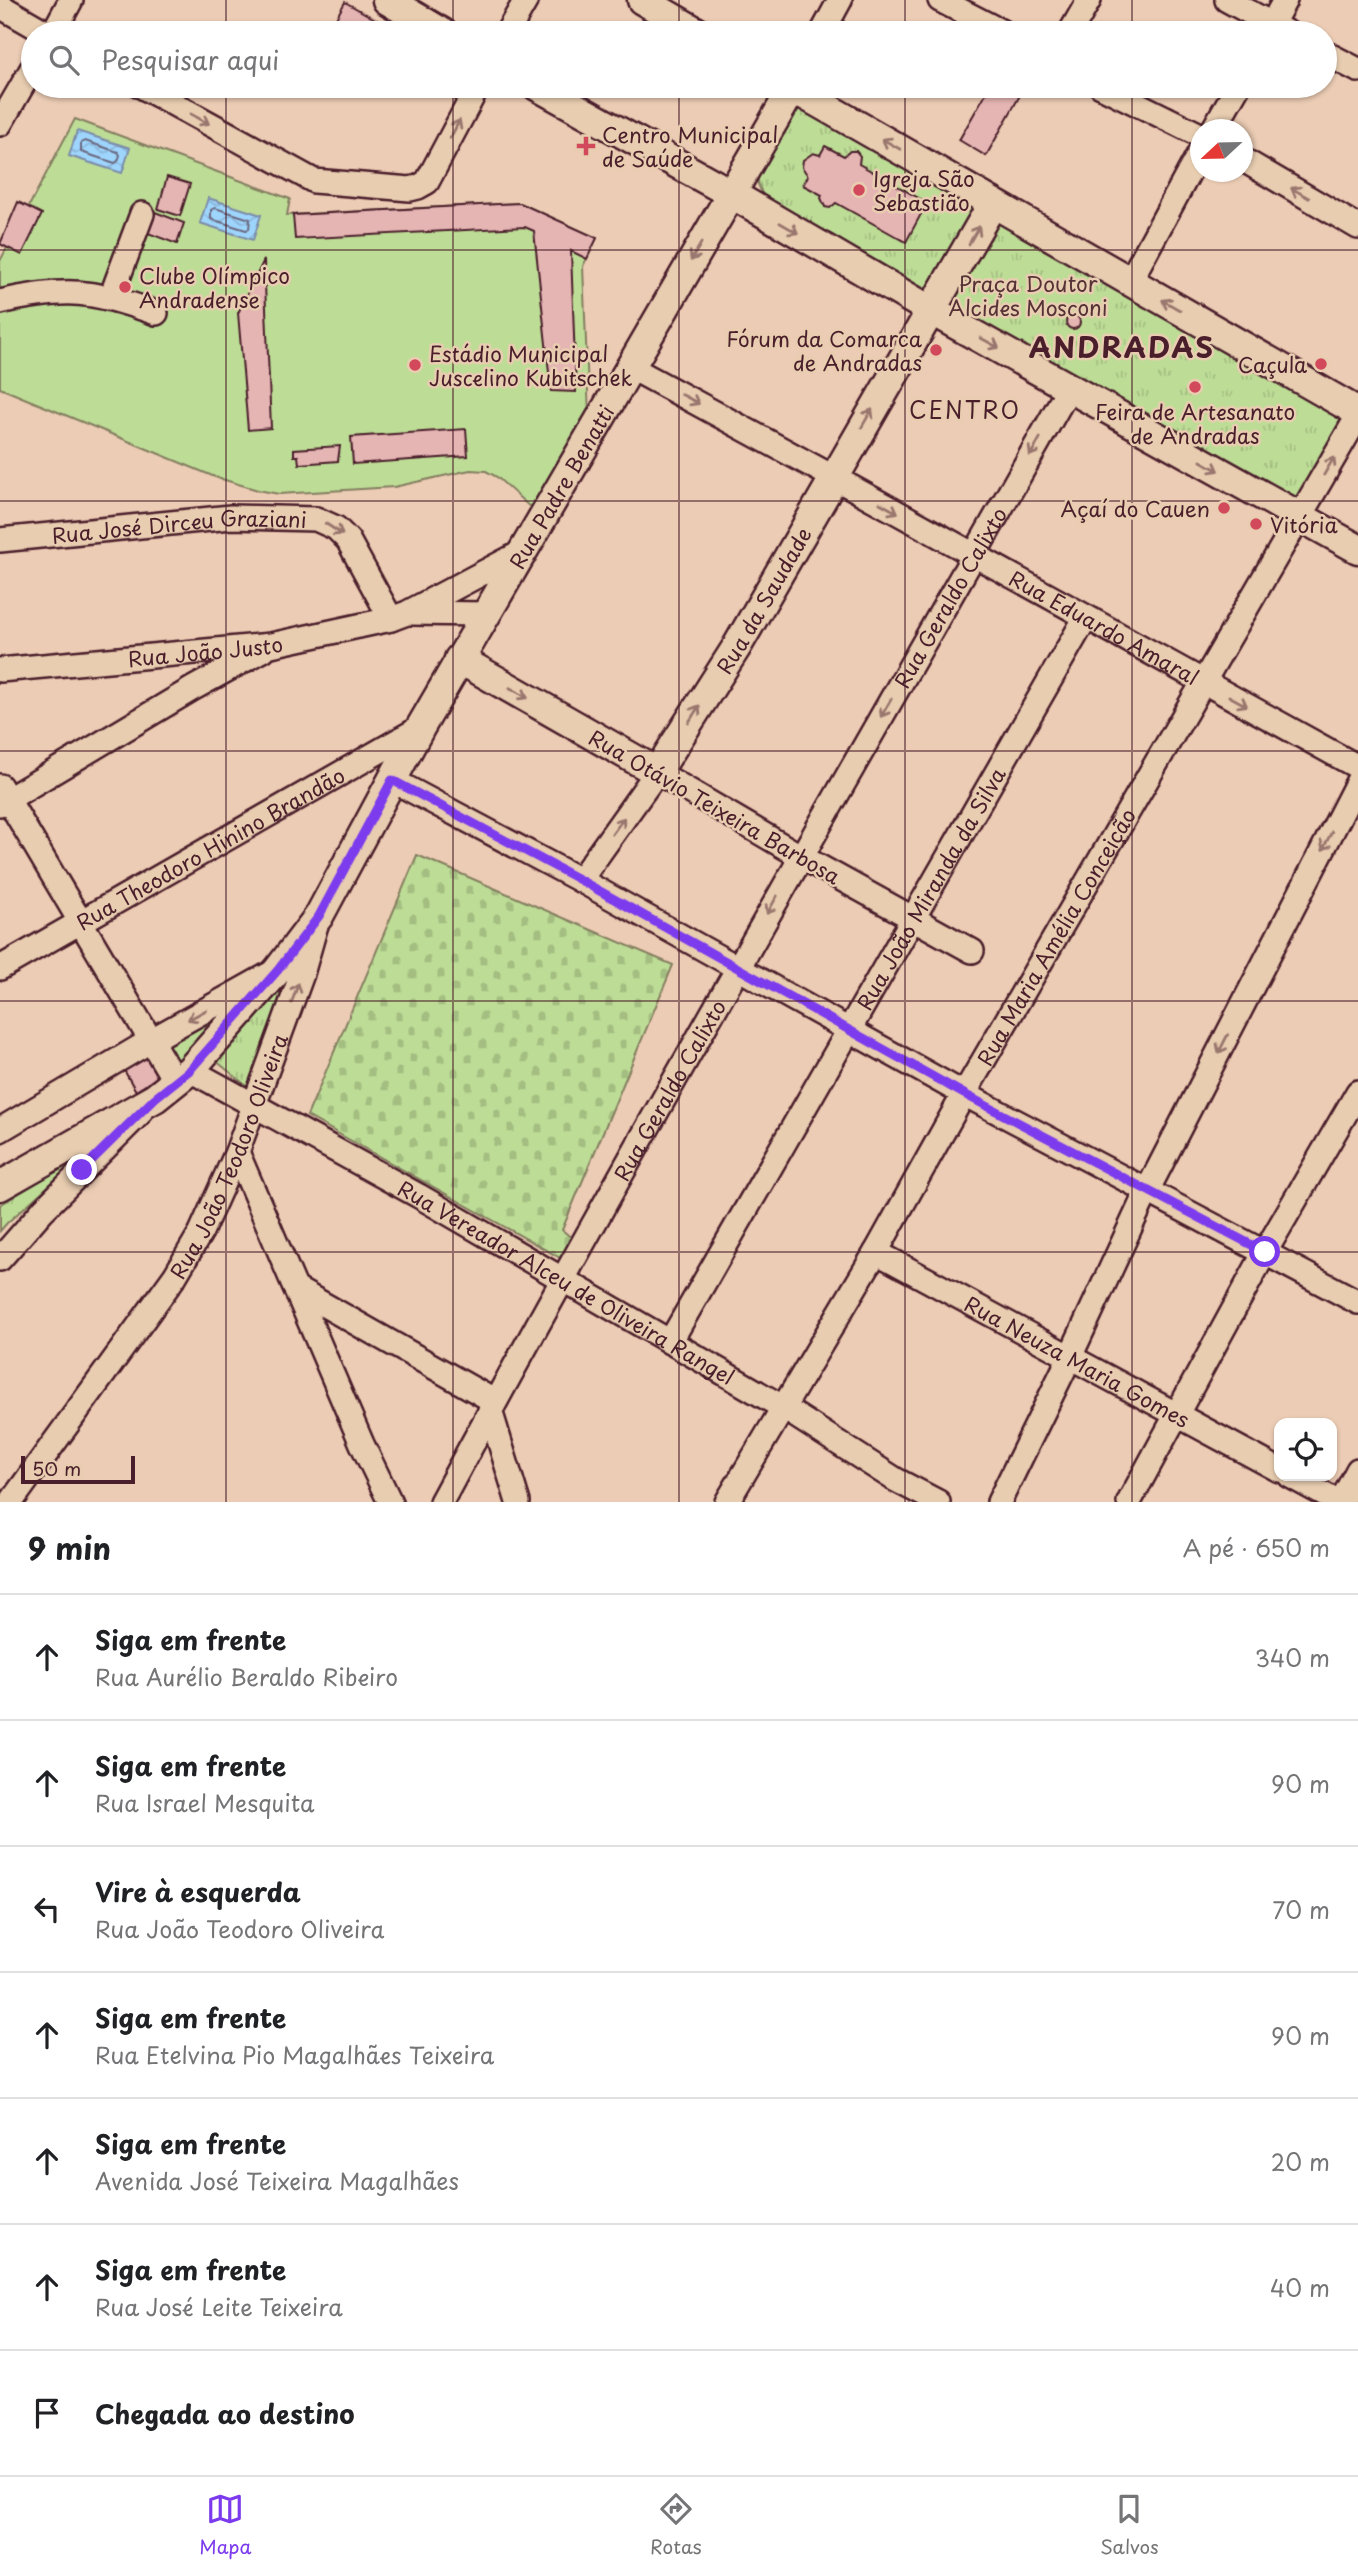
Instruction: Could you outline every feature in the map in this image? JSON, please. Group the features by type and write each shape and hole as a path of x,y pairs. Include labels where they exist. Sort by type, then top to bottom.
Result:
{"main road":[{"path":"387,0 423,21"},
{"path":"642,0 678,21"},
{"path":"559,98 730,193 930,310 1358,549"},
{"name":"Rua Padre Benatti","path":"392,780 459,659 785,98"},
{"path":"813,98 1358,414"},
{"name":"Rua da Saudade","path":"657,772 736,648 993,203"},
{"name":"Rua Otávio Teixeira Barbosa","path":"459,659 657,772"},
{"name":"Rua João Teodoro Oliveira","path":"319,916 392,780"},
{"path":"0,1186 173,1084 278,970 319,916"}],"street":[{"path":"60,21 71,0"},
{"path":"514,21 526,0"},
{"path":"829,21 840,0"},
{"path":"940,0 981,21"},
{"path":"1077,21 1089,0"},
{"path":"1227,0 1261,21"},
{"path":"1278,21 1285,0"},
{"path":"0,6 26,21"},
{"path":"1337,59 1358,70"},
{"path":"0,124 21,88"},
{"path":"163,98 314,181 410,189 427,182 472,98"},
{"path":"1125,98 1190,130"},
{"path":"1219,119 1231,98"},
{"path":"1253,165 1358,226"},
{"path":"1129,281 1190,170"},
{"path":"111,297 142,214"},
{"path":"0,302 60,292 111,297 156,313"},
{"name":"Rua Eduardo Amaral","path":"629,367 1358,767"},
{"name":"Rua Geraldo Calixto","path":"441,1502 736,968 1069,388"},
{"path":"1300,516 1358,414"},
{"name":"Rua Maria Amélia Conceição","path":"727,1502 876,1252 964,1094 1300,516"},
{"name":"Rua José Dirceu Graziani","path":"0,540 231,517 316,519 336,528 348,540 399,616"},
{"path":"399,616 524,551"},
{"path":"399,616 486,614"},
{"name":"Rua João Justo","path":"0,670 271,645 399,616"},
{"name":"Rua João Miranda da Silva","path":"670,1342 1086,617"},
{"path":"0,1259 43,1210 173,1084 81,921 3,796 271,645"},
{"path":"181,653 192,689"},
{"name":"Rua Theodoro Hinino Brandão","path":"0,968 420,727"},
{"name":"Rua Otávio Teixeira Barbosa","path":"657,772 800,856 972,951"},
{"name":"Rua da Saudade","path":"580,880 657,772"},
{"path":"392,780 580,880 964,1094 1358,1302"},
{"path":"999,1502 1147,1191 1358,780"},
{"name":"Rua João Teodoro Oliveira","path":"11,1502 175,1276 206,1221 237,1152 319,916"},
{"path":"0,1130 150,1041 278,970 306,958"},
{"name":"Rua Vereador Alceu de Oliveira Rangel","path":"173,1084 254,1103 785,1408 896,1480 938,1502"},
{"path":"1129,1502 1265,1252 1358,1092"},
{"path":"237,1152 362,1444 390,1502"},
{"name":"Rua Neuza Maria Gomes","path":"876,1252 1274,1467"},
{"path":"298,1290 492,1406 518,1502"},
{"path":"1300,1481 1340,1502 1358,1470"}],"green space":[{"path":"798,104 977,209 928,295 765,200 758,184 758,173"},
{"path":"75,119 290,199 287,215 520,203 597,238 583,266 589,417 532,509 497,477 486,471 470,470 394,487 279,494 258,490 215,477 0,388 0,261"},
{"name":"Praça Doutor Alcides Mosconi","path":"995,219 1342,417 1294,503 945,305"},
{"path":"417,855 673,965 562,1230 573,1239 562,1259 307,1116"},
{"path":"285,980 249,1088 215,1060 241,1035"},
{"path":"247,991 192,1049 174,1063 164,1042"},
{"path":"84,1154 7,1223 0,1231 0,1205"}],"water":[{"path":"77,131 130,148 122,173 69,156"},
{"path":"208,198 261,215 253,240 200,223"}],"building":[{"path":"345,2 378,21 335,21"},
{"path":"983,98 1019,98 986,156 959,140"},
{"name":"Igreja São Sebastião","path":"825,146 844,156 850,151 856,151 860,156 859,164 927,203 906,242 836,203 830,208 825,207 822,195 803,185 808,176 802,167 803,160 813,153 820,155"},
{"path":"167,177 190,184 180,216 158,209"},
{"path":"18,202 42,214 22,255 0,244"},
{"path":"520,203 597,238 587,259 571,251 576,392 551,391 534,231 525,227 295,239 293,215"},
{"path":"155,212 184,223 177,244 148,233"},
{"path":"264,260 271,428 248,430 238,313"},
{"path":"1073,315 1078,317 1078,327 1073,329 1068,327 1066,322 1068,317"},
{"path":"466,429 468,456 353,464 351,437"},
{"path":"340,446 338,461 299,464 298,456 294,456 294,449"},
{"path":"148,1055 161,1075 136,1091 124,1070"}],"place":[{"name":"Centro Municipal de Saúde","path":"586,146"},
{"name":"Igreja São Sebastião","path":"859,190"},
{"name":"Clube Olímpico Andradense","path":"125,287"},
{"name":"Fórum da Comarca de Andradas","path":"936,350"},
{"name":"Caçula","path":"1321,364"},
{"name":"Estádio Municipal Juscelino Kubitschek","path":"415,365"},
{"name":"Feira de Artesanato de Andradas","path":"1195,387"},
{"name":"Açaí do Cauen","path":"1224,508"},
{"name":"Vitória","path":"1256,524"}],"district":[{"name":"ANDRADAS","path":"1122,346"},
{"name":"CENTRO","path":"965,409"}],"route":[{"path":"82,1170 155,1098 190,1070 278,970 319,916 392,780 580,880 964,1094 1265,1252"}]}
